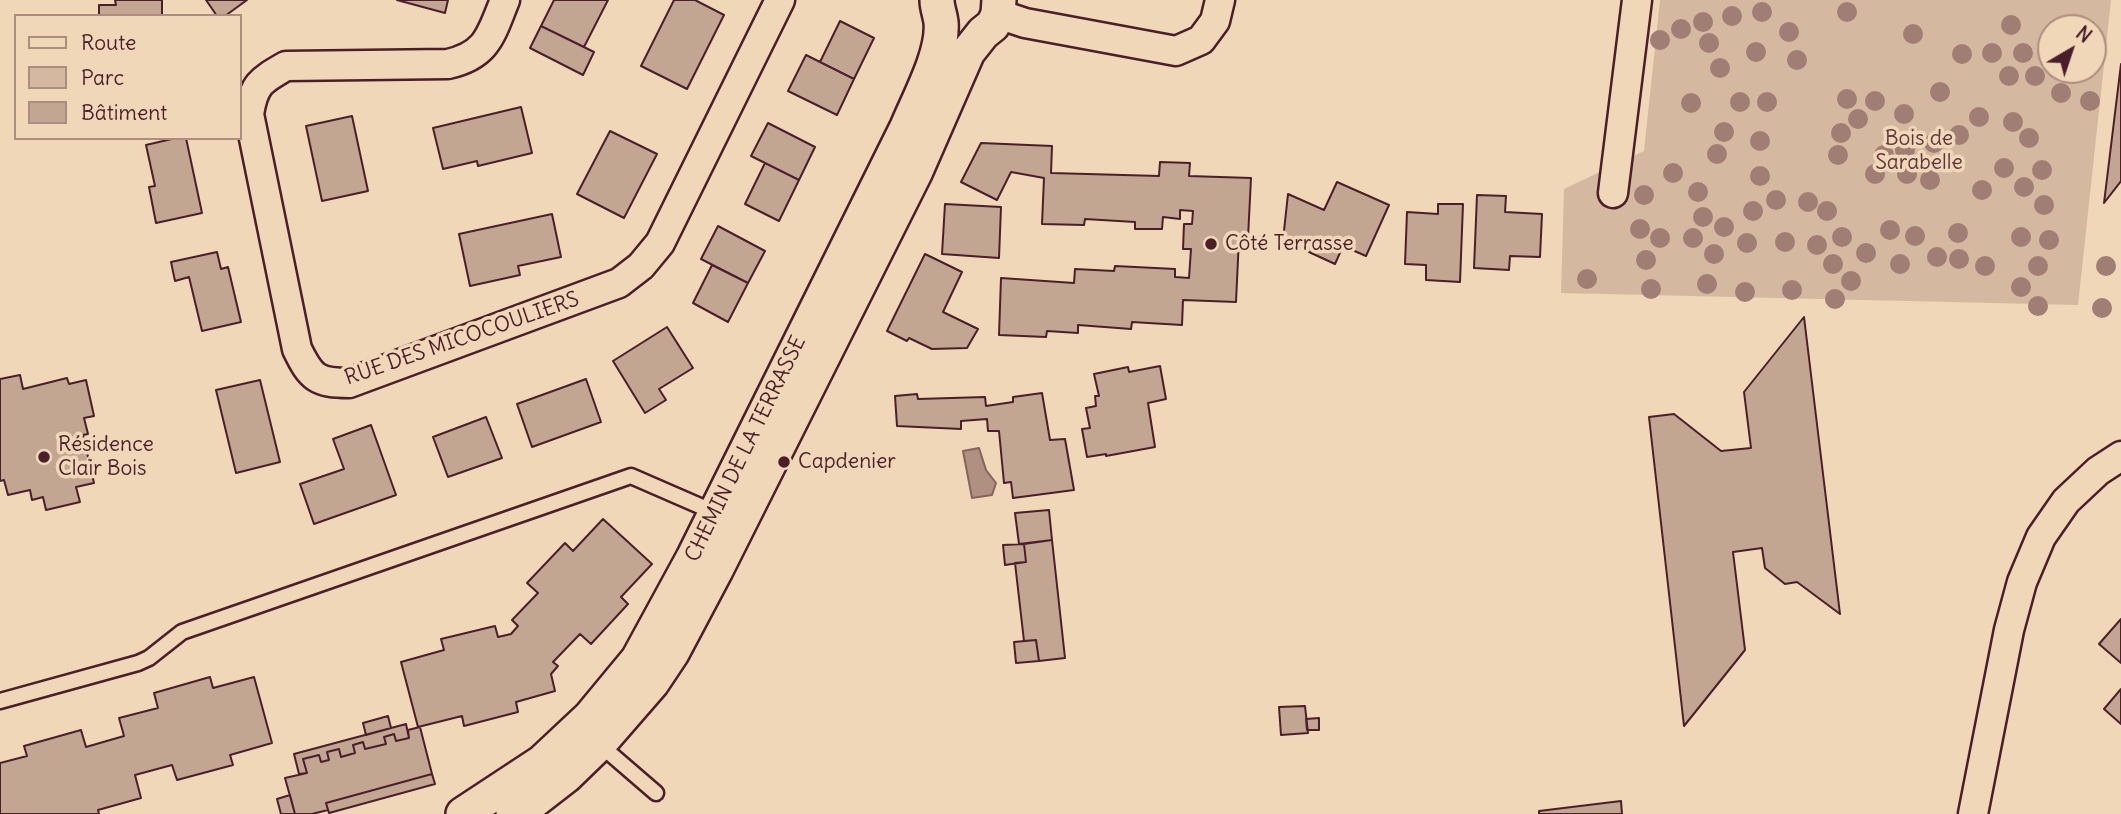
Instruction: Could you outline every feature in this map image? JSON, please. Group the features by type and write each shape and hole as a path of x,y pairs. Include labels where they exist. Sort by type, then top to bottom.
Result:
{"street":[{"name":"RUE DES MICOCOULIERS","path":"505,0 488,39 479,50 464,60 448,64 286,66 264,79 252,93 248,114 297,349 307,370 327,383 349,383 619,283 641,266 660,243 780,0"},
{"path":"994,16 1176,51 1201,40 1215,21 1220,0"},
{"path":"1613,193 1637,0"},
{"name":"CHEMIN DE LA TERRASSE","path":"939,11 949,30 959,36 972,37 994,16"},
{"name":"CHEMIN DE LA TERRASSE","path":"463,814 542,762 589,736 652,683 672,653 727,518 907,127 933,64 939,41 939,11"},
{"name":"CHEMIN DE LA TERRASSE","path":"727,518 916,171 968,52 994,16"},
{"path":"1973,814 2009,630 2022,582 2041,537 2066,501 2098,471 2121,456"},
{"name":"CHEMIN DE LA TERRASSE","path":"513,814 566,776 589,736"}],"lane":[{"path":"0,701 138,663 149,658 182,632 631,475 727,518"},
{"path":"589,736 656,793"}],"green space":[{"name":"Bois de Sarabelle","path":"1660,0 2111,0 2107,37 2107,14 2037,14 2037,84 2102,84 2078,305 1561,293 1564,189 1644,151"}],"shaded area":[{"path":"979,448 986,470 996,483 992,495 972,498 963,451"}],"building":[{"path":"115,0 162,0 162,14 99,14 99,5 116,5"},
{"path":"206,0 247,0 228,14 216,14"},
{"path":"397,0 448,0 445,13"},
{"path":"554,0 608,0 584,47 541,26"},
{"path":"674,0 695,0 724,15 687,89 641,66"},
{"path":"840,21 874,38 854,79 820,62"},
{"path":"541,26 594,52 583,75 530,48"},
{"path":"806,55 854,79 837,115 788,91"},
{"path":"2121,64 2121,181 2104,203"},
{"path":"521,107 532,153 478,166 477,161 443,169 433,128"},
{"path":"352,116 368,191 322,201 306,126"},
{"path":"768,123 815,147 799,180 751,156"},
{"path":"610,131 657,154 624,218 577,194"},
{"path":"167,140 186,140 202,213 156,223 149,187 155,186 146,145"},
{"name":"Côté Terrasse","path":"981,143 1052,146 1051,173 1159,176 1160,162 1190,163 1189,176 1251,178 1248,238 1239,238 1236,302 1183,300 1182,325 1132,322 1131,329 1078,325 1078,333 1047,331 1046,337 999,335 1001,278 1074,283 1075,269 1114,271 1115,266 1175,269 1175,277 1189,278 1191,249 1183,249 1184,224 1192,224 1193,211 1180,210 1180,219 1163,217 1162,229 1135,229 1135,222 1085,219 1084,225 1042,224 1044,178 1011,172 997,200 961,182"},
{"path":"765,163 799,180 779,221 745,204"},
{"path":"1337,182 1389,205 1366,256 1343,246 1335,264 1283,240 1288,194 1324,210"},
{"path":"1477,195 1506,196 1505,212 1542,214 1540,257 1510,256 1509,270 1474,268"},
{"path":"945,204 1001,207 999,258 942,254"},
{"path":"1438,204 1463,204 1460,282 1426,280 1426,265 1405,264 1407,212 1438,214"},
{"path":"552,214 561,257 518,266 520,275 470,286 459,234"},
{"path":"718,226 765,251 748,283 701,259"},
{"path":"217,252 221,269 228,267 241,322 202,331 189,277 175,281 171,262"},
{"path":"925,254 962,272 943,312 978,329 967,348 932,349 887,331"},
{"path":"712,265 748,283 728,322 693,303"},
{"path":"1804,317 1840,614 1797,582 1785,584 1765,568 1762,548 1733,552 1745,650 1684,726 1649,417 1674,414 1721,451 1751,448 1744,392"},
{"path":"667,327 693,368 659,389 666,400 645,413 613,361"},
{"path":"1160,366 1166,399 1148,403 1155,447 1087,457 1082,429 1090,428 1086,408 1096,406 1095,396 1099,396 1094,374 1128,367 1129,372"},
{"name":"Résidence Clair Bois","path":"20,375 23,389 67,378 69,384 86,380 94,416 84,418 88,434 83,435 94,483 76,487 80,502 46,510 43,497 32,500 30,490 8,495 4,480 0,481 0,379"},
{"path":"586,379 601,422 532,447 517,404"},
{"path":"260,380 280,462 236,473 216,390"},
{"path":"1042,393 1050,440 1065,439 1074,490 1013,498 1011,482 1004,483 999,431 988,431 987,419 961,421 961,429 897,426 895,396 917,394 918,399 985,397 986,406 1013,402 1013,397"},
{"path":"486,417 502,458 448,477 433,437"},
{"path":"371,425 396,495 314,524 300,484 344,469 333,439"},
{"path":"1049,510 1052,540 1019,544 1015,513"},
{"path":"603,519 652,564 621,597 628,604 591,644 580,634 553,662 558,666 551,674 555,691 516,702 518,712 464,726 462,716 418,727 401,662 444,650 441,639 495,626 498,637 511,634 518,626 512,620 538,593 527,583 565,543 573,551"},
{"path":"1052,540 1065,658 1039,661 1036,640 1024,641 1015,563 1026,562 1024,544"},
{"path":"1024,544 1026,562 1005,565 1003,545"},
{"path":"2121,619 2121,663 2099,644"},
{"path":"1036,640 1039,661 1016,663 1014,642"},
{"path":"210,677 213,688 254,677 272,743 230,755 233,765 177,780 172,765 135,775 141,798 98,810 99,814 0,814 0,763 27,756 24,746 81,730 86,747 124,736 119,718 158,708 154,693"},
{"path":"2121,689 2121,724 2104,709"},
{"path":"1305,706 1308,733 1281,735 1279,707"},
{"path":"388,716 391,728 366,735 363,723"},
{"path":"1319,718 1319,730 1307,730 1306,719"},
{"path":"406,724 409,738 396,741 394,734 384,737 386,744 365,749 363,742 353,745 355,753 341,757 339,749 327,752 329,760 321,762 319,755 303,759 307,773 299,774 294,754"},
{"path":"420,727 432,774 326,803 328,810 295,814 285,778 307,773 303,759 319,755 321,762 329,760 327,752 339,749 341,757 355,753 353,745 363,742 365,749 386,744 384,737 394,734 396,741 409,738 408,730"},
{"path":"432,774 435,784 329,813 326,803"},
{"path":"290,795 295,814 281,814 277,799"},
{"path":"1621,801 1622,814 1539,814 1539,811"}],"place":[{"name":"Côté Terrasse","path":"1211,244"},
{"name":"Résidence Clair Bois","path":"44,457"},
{"name":"Capdenier","path":"784,462"}]}
